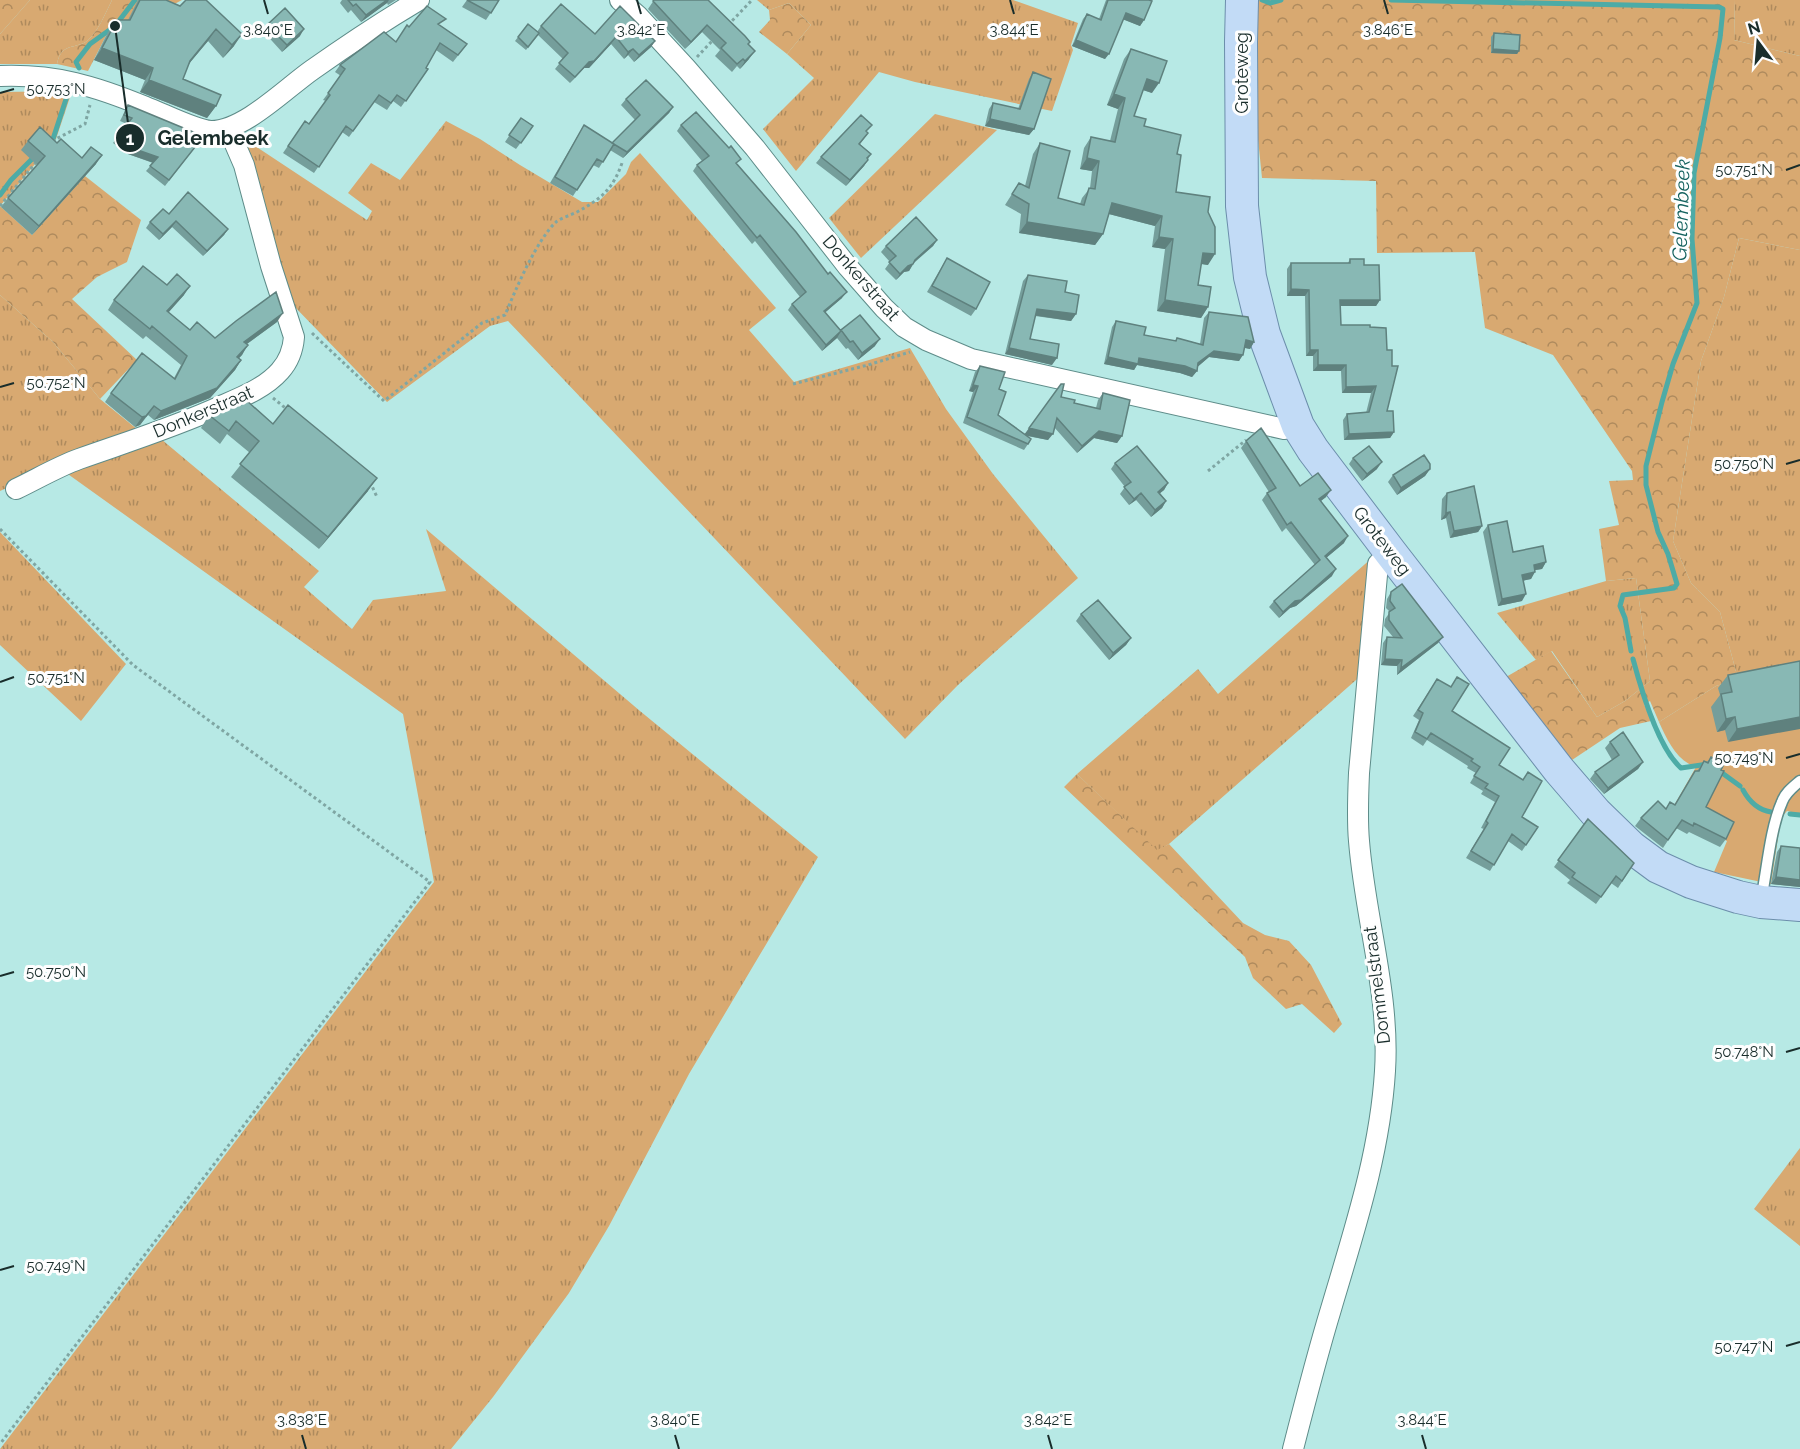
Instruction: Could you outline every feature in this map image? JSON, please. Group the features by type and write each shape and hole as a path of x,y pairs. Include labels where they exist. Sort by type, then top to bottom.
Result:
{"main road":[{"name":"Groteweg","path":"1242,0 1240,42 1242,206 1250,277 1264,334 1298,426 1313,450 1391,553 1559,770 1596,813 1631,847 1658,867 1715,891 1761,902 1800,905"}],"street":[{"path":"0,76 68,80 210,131 228,128 251,116 312,70 419,0"},
{"name":"Donkerstraat","path":"620,0 686,68 755,148 848,267 897,321 926,340 971,359 1284,429 1298,426"},
{"name":"Donkerstraat","path":"16,489 77,460 182,424 260,388 280,372 288,361 293,349 294,337 271,266 244,165 228,128"},
{"name":"Dommelstraat","path":"1293,1449 1319,1347 1360,1213 1382,1101 1385,1070 1384,1019 1359,842 1358,807 1378,564 1391,553"}],"lane":[{"path":"1761,902 1776,821 1782,802 1787,793 1800,781"}],"path":[{"path":"723,30 752,0"},
{"path":"686,68 716,38"},
{"path":"49,147 56,139 85,124 95,88"},
{"path":"0,206 42,156"},
{"path":"286,309 384,401 482,323 505,315 536,250 557,222 599,198 615,183 622,163"},
{"path":"793,384 919,349 926,340"},
{"path":"260,388 295,416"},
{"path":"1208,471 1265,425"},
{"path":"367,477 377,497"},
{"path":"0,529 133,665 430,882 0,1444"}],"green space":[{"path":"0,0 30,0 0,34"},
{"path":"30,0 112,0 91,37 63,51 57,64 0,64 0,34"},
{"path":"112,0 182,0 122,32 108,32 88,71 57,64 63,51 91,37"},
{"path":"757,0 1013,0 1078,23 1071,45 1073,50 1052,111 915,82 879,72 796,171 763,129 814,78 787,54 811,25 789,3 769,10"},
{"path":"1258,0 1735,0 1734,40 1800,56 1800,250 1739,238 1724,297 1701,361 1673,541 1691,583 1720,612 1738,679 1716,686 1659,722 1650,701 1644,704 1651,721 1620,728 1569,762 1506,677 1551,651 1597,717 1625,701 1650,681 1636,578 1606,581 1599,529 1619,525 1609,481 1633,480 1632,471 1553,355 1485,328 1475,252 1377,253 1376,181 1262,178 1258,139"},
{"path":"1735,0 1800,0 1800,56 1734,40"},
{"path":"789,3 811,25 787,54 759,32 770,20 769,10"},
{"path":"72,91 56,139 0,206 0,92"},
{"path":"935,114 997,130 861,258 829,218"},
{"path":"446,121 480,139 582,202 598,202 626,174 631,162 640,153 776,308 749,330 794,382 910,348 946,409 993,474 1078,578 958,685 905,739 508,321 490,326 387,402 290,302 243,138 367,220 372,211 348,193 371,163 400,180"},
{"path":"85,176 141,220 127,262 97,277 72,299 137,360 100,399 53,342 0,295 0,206 32,235"},
{"path":"1739,238 1800,250 1800,668 1738,679 1720,612 1691,583 1673,541 1701,361 1724,297"},
{"path":"0,295 53,342 100,399 143,434 81,454 0,491"},
{"path":"161,439 319,571 304,587 352,629 373,600 446,591 426,529 640,711 818,857 689,1074 609,1226 569,1293 493,1397 451,1449 0,1449 434,882 403,714 65,472"},
{"path":"0,532 126,664 81,721 0,645"},
{"path":"1373,557 1364,673 1169,844 1157,851 1077,774 1198,669 1218,694"},
{"path":"1636,578 1650,681 1625,701 1597,717 1552,651 1536,660 1497,613 1606,581"},
{"path":"1800,668 1800,814 1787,811 1781,818 1771,884 1714,872 1727,841 1671,815 1671,811 1696,767 1678,755 1669,743 1659,722 1716,686 1738,679"},
{"path":"1077,774 1157,850 1169,844 1243,923 1265,935 1289,941 1311,965 1342,1024 1334,1033 1302,1004 1286,1009 1253,978 1245,957 1064,787"},
{"path":"1800,1148 1800,1246 1754,1209"}],"building":[{"path":"140,0 166,0 180,6 186,0 206,0 242,34 232,45 216,29 190,61 183,79 221,95 216,106 149,80 153,68 102,48 117,20 130,20"},
{"path":"348,0 387,0 366,15 356,4 353,6"},
{"path":"467,0 499,0 491,13"},
{"path":"654,0 708,0 745,36 750,42 748,44 755,51 745,61 743,59 737,64 721,48 726,43 707,25 691,42"},
{"path":"1108,0 1152,1 1144,20 1126,13 1109,54 1076,40 1087,14 1101,20"},
{"path":"561,4 595,34 620,6 655,41 639,55 633,49 628,52 616,37 594,61 589,62 575,77 559,63 568,53 541,26"},
{"path":"427,6 446,19 438,24 467,44 458,55 440,43 426,68 428,69 406,101 397,95 391,103 379,95 353,131 346,126 319,167 288,146 305,121 309,124 330,95 328,93 345,69 340,65 384,32 396,42 407,25 409,27"},
{"path":"285,8 304,29 287,45 267,25"},
{"path":"528,24 539,33 528,47 518,37"},
{"path":"1494,33 1520,35 1519,51 1493,49"},
{"path":"1131,49 1167,61 1159,83 1147,79 1134,116 1146,119 1144,126 1181,135 1177,154 1181,155 1176,192 1210,197 1208,212 1215,227 1215,254 1203,253 1198,285 1211,287 1208,307 1165,300 1173,239 1159,237 1162,216 1112,203 1103,234 1027,222 1029,204 1012,194 1019,183 1029,188 1040,143 1070,151 1058,198 1084,205 1089,188 1095,189 1099,161 1087,158 1091,137 1115,142 1125,98 1114,94"},
{"path":"1033,72 1051,79 1034,129 990,119 993,103 1020,109"},
{"path":"646,80 673,107 627,152 612,143 640,115 626,99"},
{"path":"128,105 203,137 169,180 150,166 158,157 132,148 117,137 132,118 124,115"},
{"path":"696,112 729,148 731,146 741,159 736,163 796,232 828,274 830,272 847,292 824,311 841,331 826,345 792,304 806,292 760,235 757,238 697,165 709,156 681,125"},
{"path":"861,115 872,125 859,144 871,154 850,180 821,157"},
{"path":"521,118 533,126 521,143 509,135"},
{"path":"584,125 614,144 603,162 597,159 577,190 555,177"},
{"path":"40,127 57,143 61,139 82,158 91,147 102,155 39,226 8,198 45,156 28,141"},
{"path":"188,192 228,229 207,251 176,221 163,234 150,222 163,209 169,214"},
{"path":"916,217 937,240 900,274 889,262 896,256 886,246"},
{"path":"947,258 990,282 976,309 932,286"},
{"path":"1350,259 1364,259 1364,265 1379,265 1380,300 1340,300 1341,325 1370,325 1370,327 1386,328 1387,350 1392,350 1392,366 1398,366 1387,411 1393,411 1394,432 1349,434 1347,414 1369,412 1376,386 1346,387 1346,365 1318,365 1318,350 1310,350 1309,290 1291,289 1291,263 1350,263"},
{"path":"143,266 167,285 177,274 190,286 167,311 190,330 197,322 215,338 276,292 283,313 244,342 248,345 237,357 241,360 217,388 161,411 154,406 146,416 142,417 111,393 142,353 175,379 187,356 152,326 150,329 114,300"},
{"path":"1028,275 1067,281 1065,292 1079,295 1076,314 1037,309 1030,339 1059,344 1057,358 1009,348"},
{"path":"1209,312 1248,317 1254,342 1246,340 1243,355 1214,351 1198,363 1197,371 1185,366 1139,358 1138,364 1108,357 1116,321 1146,327 1144,335 1176,341 1177,338 1203,345"},
{"path":"860,315 880,339 862,353 841,330"},
{"path":"980,366 1005,372 999,389 1006,392 998,415 1031,439 1028,444 967,417 978,386 973,385"},
{"path":"1061,384 1064,384 1061,397 1075,400 1074,403 1100,409 1103,393 1130,400 1122,436 1099,431 1082,446 1057,418 1053,434 1029,428"},
{"path":"246,400 273,424 288,405 377,478 328,537 240,464 259,441 236,421 229,431 209,415"},
{"path":"1261,428 1300,486 1318,473 1331,490 1319,499 1348,536 1325,556 1336,569 1301,600 1295,601 1283,612 1274,601 1320,560 1291,522 1287,525 1267,493 1276,488 1246,441"},
{"path":"1137,446 1168,483 1158,492 1166,501 1155,510 1141,493 1134,499 1124,487 1131,482 1115,463"},
{"path":"1369,446 1382,462 1367,474 1353,458"},
{"path":"1424,455 1430,464 1430,469 1401,488 1393,475"},
{"path":"1474,486 1482,526 1454,531 1450,512 1446,513 1447,493"},
{"path":"1507,521 1513,552 1543,546 1546,562 1534,565 1535,572 1522,575 1526,594 1502,599 1488,525"},
{"path":"1402,584 1443,637 1401,668 1402,660 1385,659 1387,637 1402,638 1389,620 1389,612 1395,608 1390,601 1391,592"},
{"path":"1098,600 1131,638 1113,653 1081,614"},
{"path":"1800,661 1800,717 1737,729 1735,717 1726,719 1721,694 1732,692 1728,675"},
{"path":"1457,677 1469,684 1452,711 1510,748 1499,765 1523,780 1528,772 1542,781 1522,817 1538,827 1526,845 1512,834 1494,865 1471,851 1488,823 1486,821 1499,796 1485,788 1488,784 1474,776 1480,767 1471,761 1473,759 1431,733 1427,739 1415,732 1423,713 1418,710 1437,679 1451,687"},
{"path":"1623,732 1643,762 1608,788 1595,772 1619,755 1610,742"},
{"path":"1711,757 1724,764 1721,770 1724,771 1706,807 1734,822 1726,839 1694,823 1693,826 1682,820 1668,840 1641,818 1658,801 1666,809 1670,802 1675,805 1695,771 1699,771 1704,761 1708,763"},
{"path":"1588,819 1634,863 1622,881 1616,876 1601,897 1572,877 1575,873 1558,860"},
{"path":"1781,846 1800,848 1800,880 1776,877"}],"waterway":[{"name":"Gelembeek","path":"79,68 76,62 90,44 115,26 135,0"},
{"name":"Gelembeek","path":"1262,0 1270,3 1281,0"},
{"name":"Gelembeek","path":"1391,0 1719,7 1723,9 1720,38 1694,173 1692,239 1697,303 1673,364 1646,466 1646,485 1658,532 1668,554 1677,584 1674,588 1623,595 1620,606 1625,618 1631,651"},
{"name":"Gelembeek","path":"48,143 53,139 69,90"},
{"name":"Gelembeek","path":"0,195 11,180 35,156"},
{"name":"Gelembeek","path":"1633,659 1651,717 1673,759 1681,768 1708,764"},
{"name":"Gelembeek","path":"1718,770 1740,786"},
{"name":"Gelembeek","path":"1743,790 1754,804 1771,812"},
{"name":"Gelembeek","path":"1790,814 1800,815"}],"place":[{"name":"Gelembeek","path":"115,26"}]}
